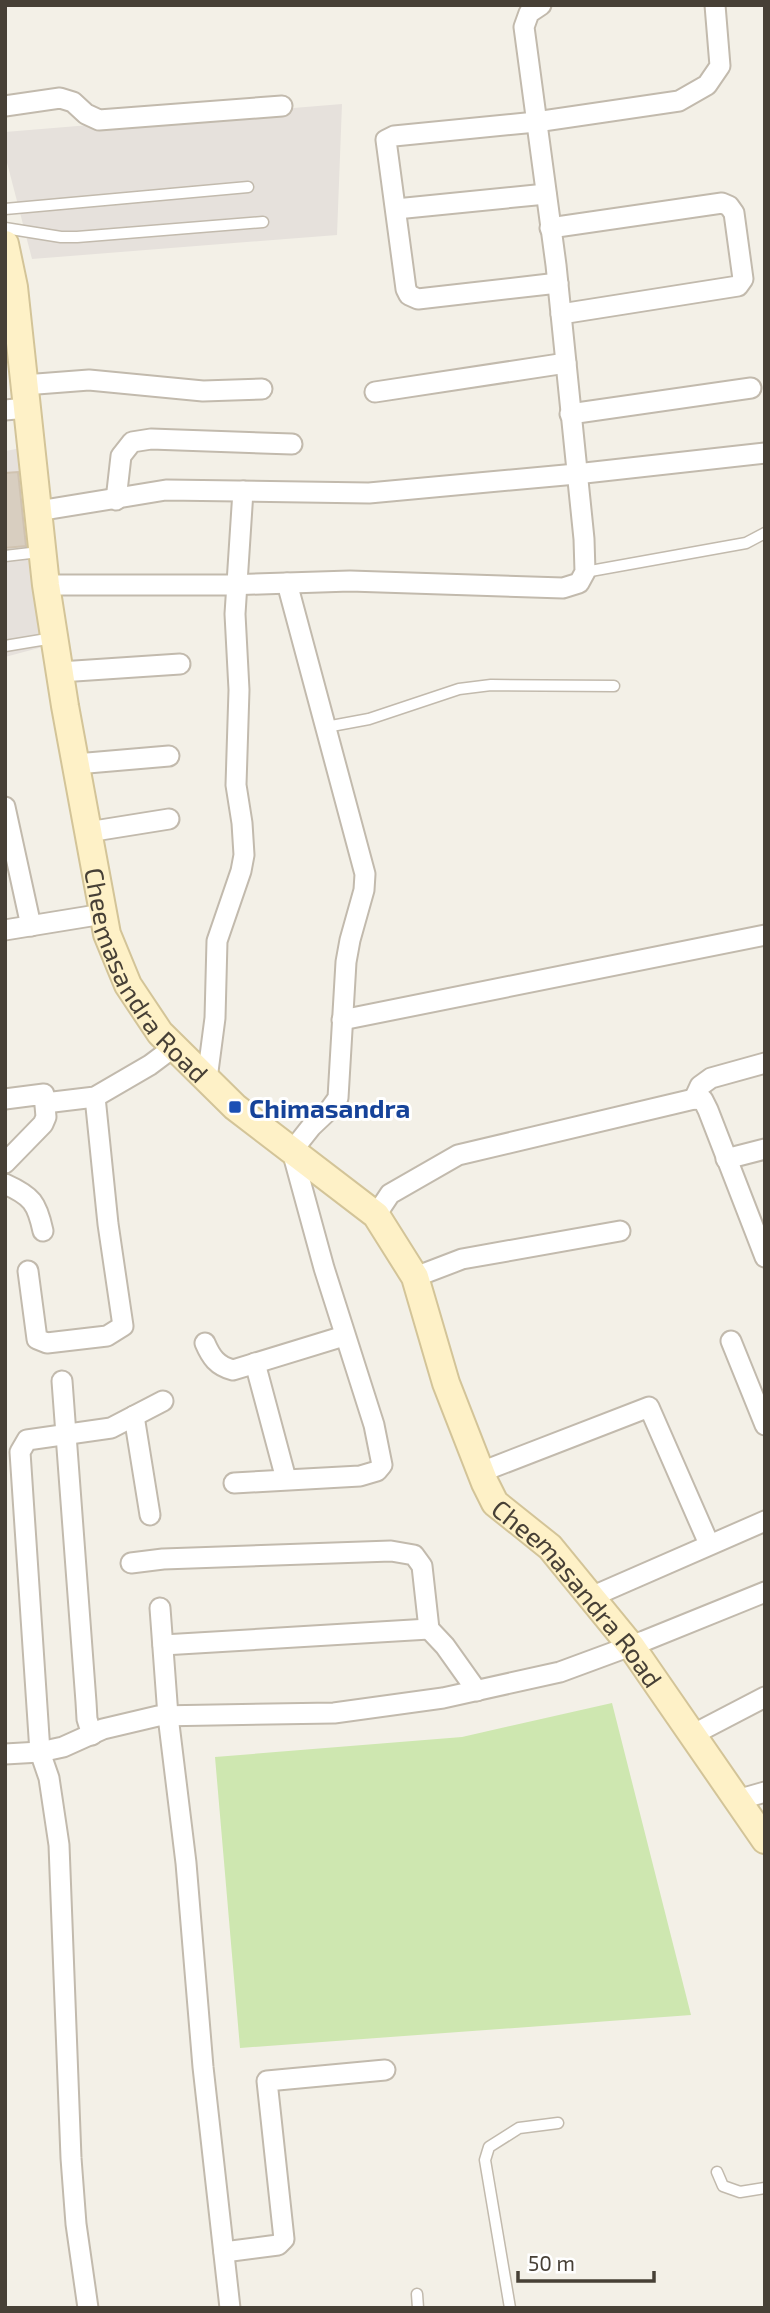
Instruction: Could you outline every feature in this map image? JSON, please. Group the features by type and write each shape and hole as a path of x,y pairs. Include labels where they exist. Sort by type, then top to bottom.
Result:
{"street":[{"path":"558,283 418,299 409,295 386,140 394,136 536,122 679,101 707,85 720,66 715,5"},
{"path":"46,586 349,581 564,588 579,583 585,572 566,363 524,27 530,9"},
{"path":"5,106 60,98 74,102 86,114 99,120 282,106"},
{"path":"396,209 546,194"},
{"path":"550,228 722,203 729,206 734,214 743,279 738,286 561,314"},
{"name":"Cheemasandra Road","path":"5,244 19,401 38,511 54,637 107,934 128,985 160,1033 235,1107 376,1215 415,1277 446,1383 495,1503 550,1547 631,1646 765,1840"},
{"path":"375,392 566,363"},
{"path":"19,401 89,380 202,391 262,389"},
{"path":"570,414 751,388"},
{"path":"116,500 121,456 132,442 151,439 292,444"},
{"path":"38,511 166,490 369,493 765,453"},
{"path":"207,1079 215,1018 218,942 244,855 236,785 239,690 235,584 243,491"},
{"path":"234,1483 360,1476 377,1471 382,1465 374,1426 344,1336 292,1151 338,1098 350,940 364,890 365,874 287,583"},
{"path":"60,672 180,663"},
{"path":"76,764 169,756"},
{"path":"5,807 30,926"},
{"path":"88,832 169,819"},
{"path":"5,930 103,914"},
{"path":"342,1020 765,935"},
{"path":"45,1103 95,1097 150,1065 174,1047"},
{"path":"694,1099 700,1086 711,1078 765,1063"},
{"path":"5,1098 44,1094 46,1117 43,1124 5,1163"},
{"path":"28,1271 37,1339 47,1343 107,1336 122,1326 95,1097"},
{"path":"376,1215 390,1194 458,1155 694,1099 703,1100 708,1110 765,1257"},
{"path":"726,1159 765,1149"},
{"path":"5,1184 28,1197 38,1209 43,1231"},
{"path":"415,1277 462,1259 620,1231"},
{"path":"205,1343 211,1357 223,1367 233,1370 344,1336"},
{"path":"731,1341 765,1425"},
{"path":"255,1363 286,1479"},
{"path":"62,1381 86,1711 92,1735"},
{"path":"88,2308 76,2224 71,2158 59,1845 49,1778 40,1752 20,1452 27,1440 111,1427 163,1401"},
{"path":"481,1472 649,1407 709,1544"},
{"path":"134,1416 150,1515"},
{"path":"591,1597 765,1521"},
{"path":"131,1563 163,1559 391,1550 414,1555 422,1566 429,1629 445,1646 477,1691"},
{"path":"5,1754 40,1752 63,1747 138,1720 168,1716 334,1713 477,1691 560,1672 765,1592"},
{"path":"160,1608 168,1716 185,1852 204,2067 230,2308"},
{"path":"163,1645 429,1629"},
{"path":"692,1735 765,1697"},
{"path":"737,1800 765,1792"},
{"path":"224,2252 278,2245 284,2239 267,2081 385,2070"}],"lane":[{"path":"5,209 248,187"},
{"path":"5,228 77,237 263,222"},
{"path":"585,572 746,543 765,533"},
{"path":"5,556 42,551"},
{"path":"5,646 54,637"},
{"path":"326,727 369,719 459,688 491,685 614,686"},
{"path":"510,2308 485,2160 489,2147 519,2128 558,2123"},
{"path":"717,2172 723,2186 740,2192 765,2188"},
{"path":"416,2294 418,2308"}],"shaded area":[{"path":"342,104 337,235 32,259 5,155 5,132"},
{"path":"22,448 50,645 5,657 5,451"}],"green space":[{"path":"612,1703 691,2015 240,2048 215,1757 462,1737"}],"building":[{"path":"18,472 26,546 5,548 5,473"}],"place":[{"name":"Chimasandra","path":"235,1107"}]}
